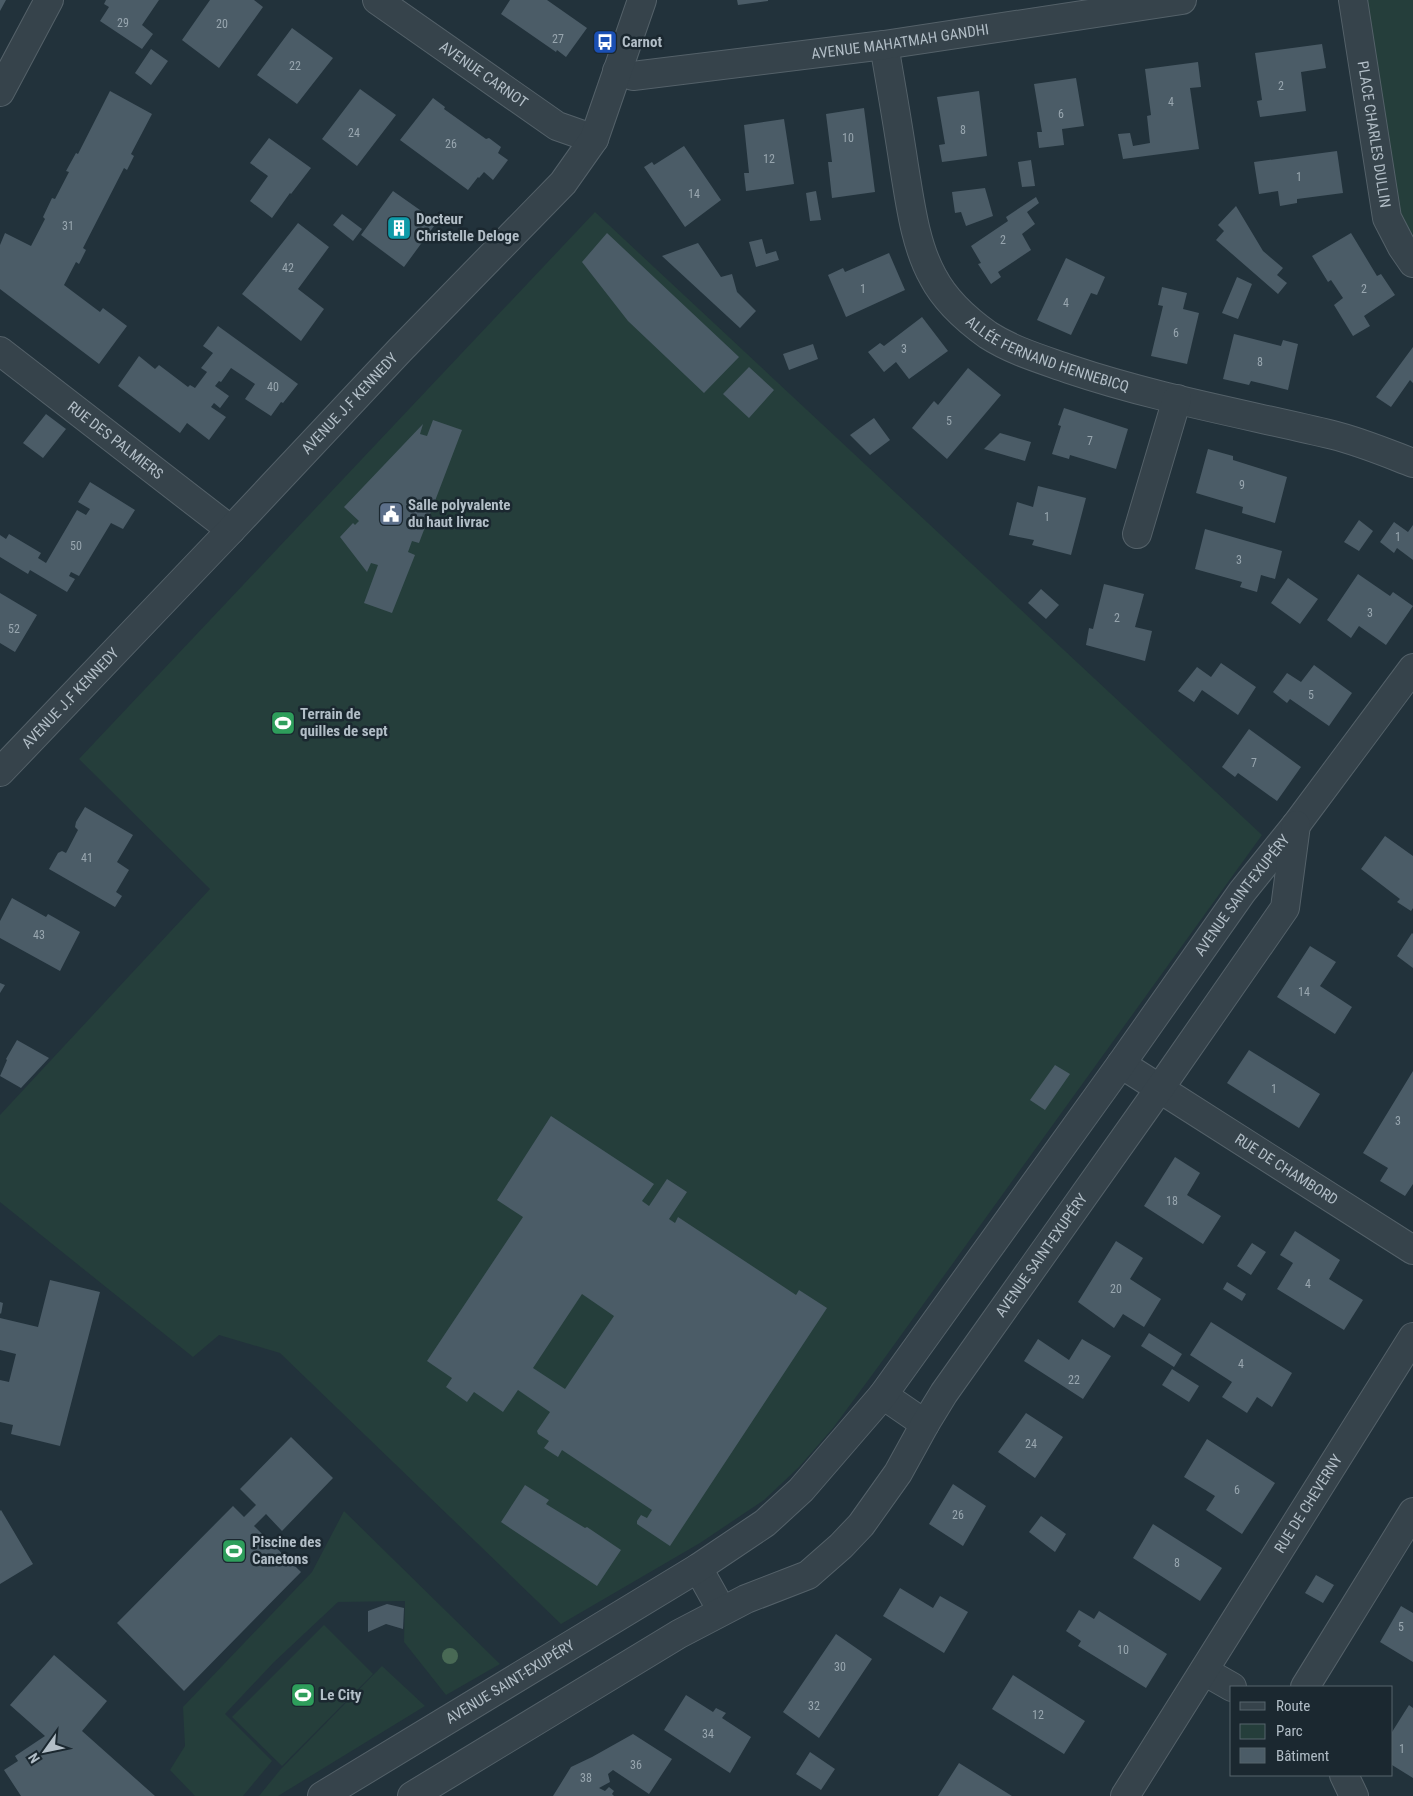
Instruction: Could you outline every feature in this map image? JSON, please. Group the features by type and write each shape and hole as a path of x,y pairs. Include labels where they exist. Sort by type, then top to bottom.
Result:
{"street":[{"path":"0,92 49,0"},
{"name":"AVENUE CARNOT","path":"377,0 557,126 594,139"},
{"name":"AVENUE J.F KENNEDY","path":"0,772 400,350 563,184 594,139 642,0"},
{"name":"AVENUE MAHATMAH GANDHI","path":"617,71 633,76 884,45 1182,0"},
{"name":"PLACE CHARLES DULLIN","path":"1352,0 1387,218 1413,264"},
{"name":"ALLÉE FERNAND HENNEBICQ","path":"884,45 911,210 924,258 933,278 966,318 988,335 1027,354 1095,378 1336,436 1413,463"},
{"name":"RUE DES PALMIERS","path":"0,351 231,530"},
{"path":"1137,534 1177,399"},
{"name":"AVENUE SAINT-EXUPÉRY","path":"322,1796 698,1568 765,1523 801,1490 883,1395 1242,892 1296,825 1413,668"},
{"name":"AVENUE SAINT-EXUPÉRY","path":"412,1796 679,1634 746,1598 808,1575 841,1546 861,1525 898,1473 924,1424 944,1393 1160,1088 1284,908 1296,825"},
{"path":"1121,1064 1160,1088"},
{"name":"RUE DE CHAMBORD","path":"1160,1088 1413,1250"},
{"name":"RUE DE CHEVERNY","path":"1125,1796 1413,1337"},
{"path":"883,1395 924,1424"},
{"path":"1306,1686 1413,1512"},
{"path":"698,1568 722,1611"},
{"path":"1204,1671 1230,1686"},
{"path":"1344,1776 1354,1796"}],"green space":[{"path":"1357,0 1413,0 1413,239 1392,213"},
{"path":"595,212 1262,835 886,1356 833,1428 799,1467 764,1500 700,1543 561,1624 280,1353 219,1335 193,1357 0,1202 0,1115 210,889 79,759"},
{"path":"344,1511 500,1664 446,1695 404,1642 405,1601 338,1602 274,1662 225,1714 272,1761 243,1796 195,1796 170,1770 185,1746 183,1707 312,1572"},
{"name":"Le City","path":"324,1625 373,1674 282,1766 232,1717"},
{"path":"382,1666 425,1706 278,1796 259,1796 280,1770"}],"building":[{"path":"0,0 6,0 0,11"},
{"path":"106,0 159,0 142,25 153,34 142,49 100,21 109,7 104,4"},
{"path":"210,0 254,0 263,7 219,68 182,40"},
{"path":"510,0 547,0 587,28 566,57 501,14"},
{"path":"737,0 768,0 768,1 738,5"},
{"path":"292,28 333,58 297,104 257,75"},
{"path":"1322,44 1326,68 1301,72 1306,111 1260,117 1257,101 1262,100 1255,53"},
{"path":"151,49 168,61 151,85 135,73"},
{"path":"1198,62 1201,87 1190,88 1199,149 1123,159 1118,134 1130,133 1133,146 1150,143 1147,116 1151,115 1145,69"},
{"path":"1076,78 1084,126 1062,129 1064,145 1039,148 1037,132 1042,132 1034,84"},
{"path":"360,89 396,115 357,166 322,139"},
{"path":"110,91 152,114 131,154 134,156 127,170 124,168 83,248 86,250 79,264 76,262 64,285 100,312 103,308 127,326 99,364 0,289 0,245 5,233 31,246 45,219 43,217 52,198 55,199 69,172 66,171 76,153 78,154"},
{"path":"979,91 987,156 942,162 939,145 945,144 937,97"},
{"path":"433,98 445,107 444,109 486,139 489,138 501,147 498,153 508,160 493,180 484,172 468,190 400,140"},
{"path":"864,108 875,192 832,198 828,162 832,162 826,114"},
{"path":"784,119 794,184 746,191 744,173 749,173 744,125"},
{"path":"269,138 311,168 272,218 250,201 268,176 250,163"},
{"path":"684,146 721,200 685,227 644,167 652,162 654,165"},
{"path":"1337,151 1343,193 1297,199 1297,203 1280,206 1278,191 1259,194 1254,162"},
{"path":"1031,160 1035,186 1022,187 1018,162"},
{"path":"985,188 993,216 966,226 961,212 955,213 952,192"},
{"name":"Docteur Christelle Deloge","path":"393,191 437,222 404,267 361,235"},
{"path":"816,191 821,220 810,221 806,193"},
{"path":"1036,197 1039,203 1027,212 1035,224 1022,234 1031,250 998,272 1001,277 991,284 978,264 981,263 971,246 1008,221 1006,217"},
{"path":"1236,206 1263,251 1283,268 1277,275 1287,283 1278,294 1216,240 1224,231 1218,225"},
{"path":"342,214 362,229 353,241 333,225"},
{"path":"298,223 329,247 298,289 324,309 301,341 242,294"},
{"path":"607,233 739,357 704,393 628,321 582,262"},
{"path":"1351,233 1377,276 1381,274 1395,295 1364,316 1370,326 1353,336 1334,305 1343,298 1331,280 1328,282 1312,256"},
{"path":"762,239 766,254 776,251 779,260 756,267 749,242"},
{"path":"698,243 721,277 732,274 737,292 756,311 740,328 662,256"},
{"path":"889,253 905,290 846,317 828,275 843,268 845,272"},
{"path":"1066,258 1105,277 1097,295 1091,293 1071,335 1037,320"},
{"path":"1237,277 1252,284 1238,319 1222,313"},
{"path":"1162,287 1187,293 1183,309 1199,313 1187,364 1151,356 1163,306 1158,305"},
{"path":"922,317 948,351 909,379 896,362 884,372 868,352 880,343 884,346"},
{"path":"218,326 298,384 271,416 245,399 255,384 231,368 221,382 219,381 215,386 229,396 220,408 214,403 211,407 226,417 209,440 187,423 180,433 118,386 139,356 155,369 159,365 188,387 190,385 195,388 207,372 201,368 213,353 203,346"},
{"path":"1234,334 1281,346 1283,340 1298,344 1288,390 1251,381 1249,385 1223,379"},
{"path":"813,344 818,359 789,370 783,354"},
{"path":"1413,347 1413,383 1410,380 1391,407 1376,397"},
{"path":"749,367 774,390 749,418 723,394"},
{"path":"968,368 1001,395 947,459 912,428 934,401 938,405"},
{"path":"1064,408 1128,429 1116,469 1070,455 1069,459 1052,454 1061,426 1058,425"},
{"path":"46,414 66,429 43,458 23,443"},
{"path":"874,418 890,440 870,455 850,435"},
{"name":"Salle polyvalente du haut livrac","path":"433,420 462,430 419,543 412,541 408,552 415,555 392,613 364,603 378,565 371,563 367,572 340,537 353,523 355,525 359,521 344,507 423,424 420,434 427,436"},
{"path":"1000,433 1031,442 1025,461 984,449"},
{"path":"1208,449 1233,456 1233,460 1287,477 1275,523 1242,513 1243,507 1196,493"},
{"path":"90,482 135,510 123,529 111,523 79,576 71,572 69,576 75,579 67,592 30,570 28,574 0,557 0,535 6,539 9,534 41,553 38,558 46,563 77,510 86,515 90,509 78,502"},
{"path":"1038,486 1086,498 1071,555 1032,545 1034,540 1009,535 1017,502 1033,507"},
{"path":"1359,520 1373,531 1359,551 1344,542"},
{"path":"1394,522 1408,532 1413,525 1413,560 1397,548 1394,553 1380,542"},
{"path":"1205,529 1282,551 1275,579 1261,575 1257,592 1240,587 1242,582 1195,569"},
{"path":"1358,574 1390,596 1393,592 1413,606 1386,645 1359,626 1351,638 1327,620"},
{"path":"1288,578 1318,599 1300,624 1271,603"},
{"path":"1104,584 1144,594 1135,627 1152,631 1145,661 1086,645 1089,628 1093,629"},
{"path":"1041,589 1059,605 1046,619 1028,603"},
{"path":"0,593 37,615 15,652 0,643"},
{"path":"1221,663 1256,687 1238,715 1202,690 1194,702 1178,691 1197,667 1211,677"},
{"path":"1314,665 1352,693 1329,726 1290,699 1287,703 1273,692 1287,673 1301,682"},
{"path":"1249,729 1301,767 1277,801 1238,773 1235,777 1222,767"},
{"path":"85,807 133,835 117,862 129,870 116,892 122,896 115,907 49,869 58,853 62,851 66,853 78,830 75,827 76,822"},
{"path":"1385,836 1413,856 1413,908 1411,911 1397,902 1400,899 1361,869"},
{"path":"12,898 46,917 48,914 80,932 60,971 0,938 0,921"},
{"path":"1413,934 1413,968 1397,956"},
{"path":"1310,946 1336,962 1320,986 1352,1007 1335,1034 1277,997"},
{"path":"0,983 5,985 0,993"},
{"path":"17,1040 49,1058 21,1088 0,1076 6,1059"},
{"path":"1249,1050 1320,1094 1299,1128 1227,1083"},
{"path":"1055,1065 1070,1074 1045,1110 1030,1100"},
{"path":"1413,1071 1413,1184 1405,1196 1380,1181 1388,1168 1363,1153"},
{"path":"551,1116 654,1184 642,1201 649,1206 667,1179 687,1192 669,1219 675,1223 678,1217 796,1295 799,1290 827,1308 670,1546 637,1524 641,1515 647,1518 652,1510 562,1450 558,1457 544,1448 549,1441 538,1434 537,1431 550,1412 518,1390 503,1412 474,1392 467,1402 446,1387 452,1378 427,1361 523,1217 497,1200","holes":["582,1294 614,1316 565,1389 533,1368"]},
{"path":"1175,1157 1200,1173 1187,1195 1221,1216 1203,1244 1144,1206"},
{"path":"1295,1231 1340,1260 1329,1279 1363,1300 1344,1330 1277,1289 1293,1263 1280,1255"},
{"path":"1116,1241 1143,1258 1130,1279 1161,1299 1144,1327 1123,1314 1114,1328 1078,1302"},
{"path":"1252,1243 1266,1252 1251,1275 1237,1266"},
{"path":"50,1280 100,1292 60,1446 11,1434 13,1425 0,1422 0,1380 9,1382 16,1354 0,1350 0,1318 38,1327"},
{"path":"1227,1282 1246,1294 1242,1301 1223,1289"},
{"path":"0,1302 3,1303 1,1314 0,1313"},
{"path":"1211,1322 1292,1373 1272,1407 1257,1397 1247,1413 1222,1397 1232,1382 1190,1355"},
{"path":"1149,1333 1182,1354 1174,1367 1141,1346"},
{"path":"1038,1339 1069,1360 1082,1339 1111,1356 1083,1399 1024,1361"},
{"path":"1172,1369 1199,1386 1189,1402 1162,1385"},
{"path":"1026,1413 1063,1437 1035,1478 998,1452"},
{"name":"Piscine des Canetons","path":"291,1437 333,1478 282,1531 266,1514 254,1526 301,1572 184,1691 117,1623 233,1506 244,1517 256,1505 240,1489"},
{"path":"1207,1439 1275,1483 1242,1534 1206,1510 1215,1496 1184,1477"},
{"path":"953,1484 986,1506 963,1546 929,1524"},
{"path":"525,1485 549,1500 546,1504 585,1528 587,1527 621,1550 597,1586 501,1522"},
{"path":"0,1511 33,1564 0,1584"},
{"path":"1041,1516 1066,1534 1055,1552 1029,1532"},
{"path":"1153,1524 1222,1568 1200,1601 1133,1558"},
{"path":"1316,1575 1334,1585 1323,1603 1305,1593"},
{"path":"900,1588 933,1608 940,1596 968,1612 944,1653 883,1616"},
{"path":"387,1604 404,1608 403,1629 386,1624 368,1632 368,1611"},
{"path":"1401,1606 1413,1613 1413,1662 1380,1642"},
{"path":"1079,1610 1094,1619 1099,1611 1167,1654 1146,1688 1078,1646 1081,1641 1066,1631"},
{"path":"836,1634 872,1659 819,1738 783,1712"},
{"path":"54,1655 107,1701 82,1731 155,1796 21,1796 4,1770 18,1761 15,1756 45,1736 10,1705"},
{"path":"1013,1675 1085,1721 1064,1754 992,1709"},
{"path":"686,1695 713,1712 716,1708 726,1713 722,1718 751,1737 730,1773 664,1730"},
{"path":"1409,1705 1413,1708 1413,1778 1393,1766 1393,1730"},
{"path":"633,1734 672,1759 649,1794 613,1770 608,1774 610,1782 599,1788 605,1791 609,1787 614,1791 612,1794 614,1796 553,1796 571,1767"},
{"path":"810,1752 835,1769 821,1790 796,1774"},
{"path":"959,1763 1012,1796 938,1796"}],"place":[{"name":"Carnot","path":"605,42"},
{"name":"Docteur Christelle Deloge","path":"399,228"},
{"name":"Salle polyvalente du haut livrac","path":"391,514"},
{"name":"Terrain de quilles de sept","path":"283,723"},
{"name":"Piscine des Canetons","path":"234,1551"},
{"name":"Le City","path":"303,1695"}]}
